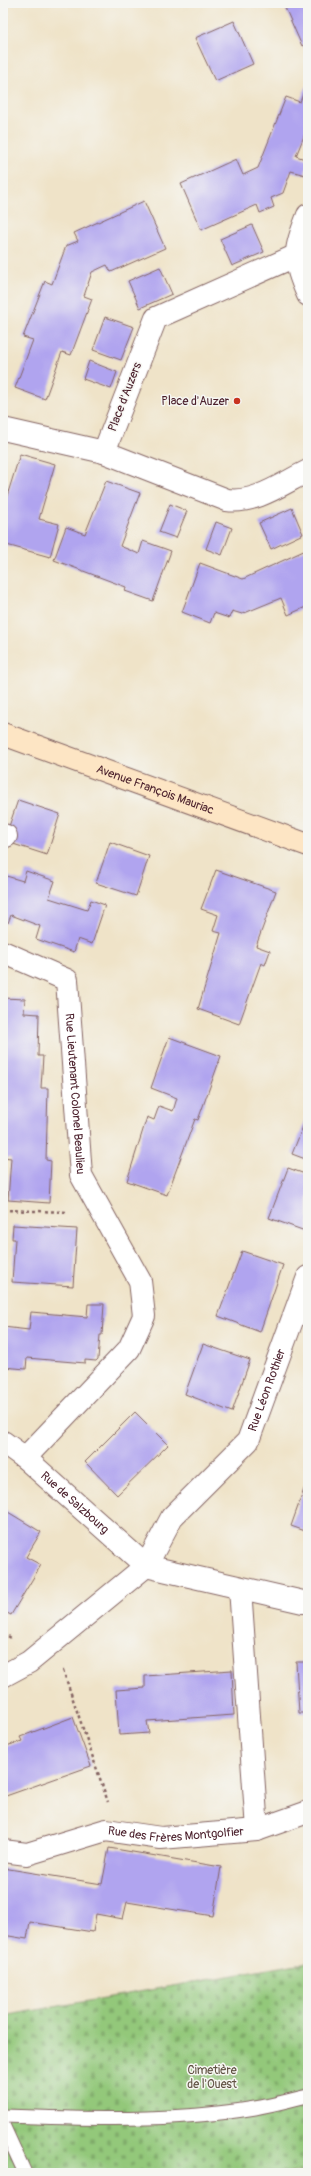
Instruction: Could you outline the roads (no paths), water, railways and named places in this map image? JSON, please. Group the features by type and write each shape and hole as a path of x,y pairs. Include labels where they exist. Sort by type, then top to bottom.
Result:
{"street":[{"path":"308,215 297,244 295,256 298,271 308,295"},
{"name":"Place d'Auzers","path":"104,452 156,318 295,256"},
{"path":"3,429 104,452 227,500 240,502 252,498 308,471"},
{"name":"Avenue François Mauriac","path":"3,734 308,845"},
{"name":"Rue Lieutenant Colonel Beaulieu","path":"3,952 67,980 81,1174 140,1281 144,1316 129,1349 25,1458"},
{"name":"Rue Léon Rothier","path":"146,1566 172,1517 248,1441 308,1277"},
{"name":"Rue de Salzbourg","path":"3,1442 25,1458 146,1566 308,1602"},
{"path":"3,1676 30,1662 53,1641 146,1566"},
{"name":"Rue des Frères Montgolfier","path":"240,1588 257,1830"},
{"name":"Rue des Frères Montgolfier","path":"3,1851 27,1854 106,1830 117,1830 161,1838 257,1830 308,1812"}],"lane":[{"path":"3,2116 92,2119 173,2117 255,2108 308,2096"},
{"path":"3,2125 25,2173"}],"place":[{"name":"Place d'Auzer","path":"237,401"}],"park label":[{"name":"Cimetière de l'Ouest","path":"212,2077"}]}
